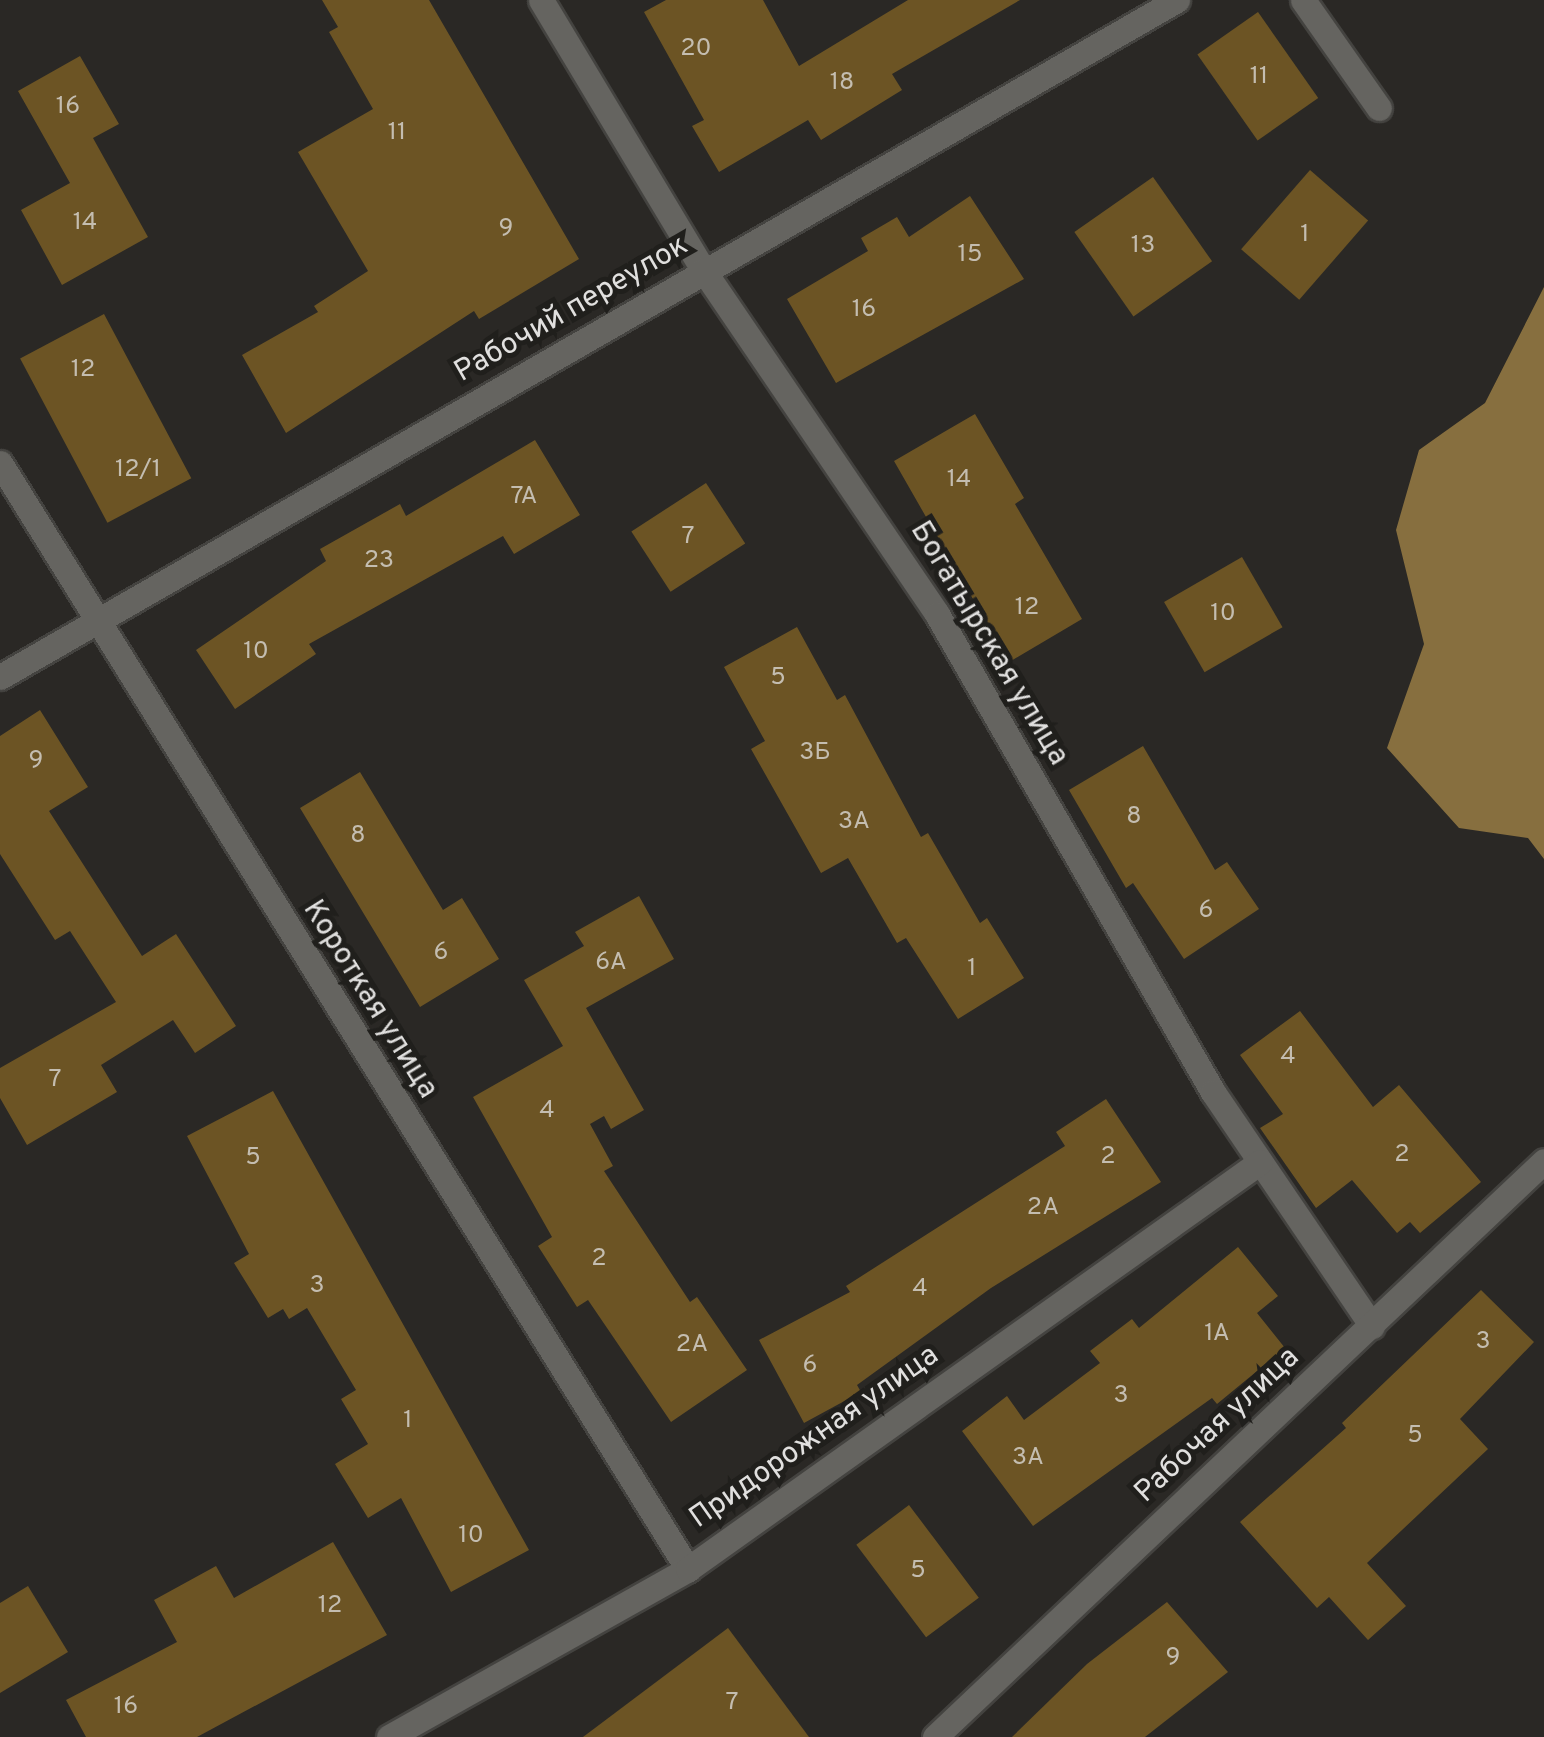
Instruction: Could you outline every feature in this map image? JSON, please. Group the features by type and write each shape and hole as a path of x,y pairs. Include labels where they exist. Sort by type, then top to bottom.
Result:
{"street":[{"name":"Богатырская улица","path":"541,0 704,271 937,614 1260,1162 1372,1326"},
{"name":"Рабочий переулок","path":"0,677 1177,0"},
{"path":"1303,0 1379,108"},
{"name":"Короткая улица","path":"0,463 94,623 688,1568"},
{"name":"Рабочая улица","path":"936,1737 1544,1161"},
{"name":"Придорожная улица","path":"389,1737 688,1568 1260,1162"}],"shaded area":[{"path":"1544,287 1544,859 1528,838 1459,828 1387,748 1424,644 1396,530 1419,450 1485,403"}],"building":[{"path":"322,0 429,0 579,259 479,319 474,311 286,433 242,355 318,312 314,306 368,271 298,152 373,109 329,32 338,27"},
{"path":"666,0 763,0 799,66 908,0 1020,0 892,74 902,90 821,140 808,120 719,172 692,126 704,120 644,12"},
{"path":"1258,12 1318,98 1258,140 1197,54"},
{"path":"80,56 119,124 93,138 148,237 62,285 21,210 70,183 18,91"},
{"path":"1310,170 1368,221 1299,300 1241,249"},
{"path":"1153,177 1212,261 1133,316 1074,232"},
{"path":"970,196 1024,279 836,383 787,299 868,251 861,238 897,217 909,237"},
{"path":"104,314 191,478 107,523 20,359"},
{"path":"975,414 1024,498 1015,504 1082,619 1009,662 894,461"},
{"path":"535,440 580,515 514,554 503,536 309,644 316,654 235,709 196,650 326,561 320,549 400,504 406,516"},
{"path":"706,483 745,543 671,592 631,531"},
{"path":"1242,557 1282,627 1205,672 1164,602"},
{"path":"797,627 837,700 845,695 921,837 928,833 980,923 987,918 1024,978 958,1019 906,938 897,943 848,858 821,873 751,749 765,741 724,667"},
{"path":"40,710 88,787 49,811 142,956 176,934 236,1026 195,1053 173,1020 101,1065 117,1092 27,1145 0,1098 0,1068 116,1002 70,931 55,940 0,854 0,736"},
{"path":"1143,746 1215,870 1227,862 1259,909 1184,959 1133,883 1126,888 1069,790"},
{"path":"360,772 443,910 462,898 499,959 420,1007 300,808"},
{"path":"639,896 674,959 586,1008 644,1110 611,1129 604,1116 590,1124 613,1166 604,1171 690,1302 697,1297 747,1370 671,1422 588,1300 577,1307 538,1246 552,1237 473,1097 563,1046 524,980 584,946 575,932"},
{"path":"1300,1011 1373,1107 1399,1085 1481,1182 1420,1233 1410,1222 1397,1233 1352,1180 1316,1208 1260,1128 1283,1114 1240,1055"},
{"path":"273,1091 529,1550 451,1592 401,1498 368,1518 335,1464 368,1444 341,1399 356,1390 307,1308 289,1319 283,1309 268,1318 234,1263 249,1254 187,1136"},
{"path":"1106,1099 1161,1182 991,1288 857,1385 861,1392 804,1423 759,1340 850,1292 846,1286 1065,1146 1056,1132"},
{"path":"1238,1247 1278,1296 1257,1313 1285,1348 1217,1404 1212,1398 1033,1526 962,1431 1007,1396 1024,1420 1100,1363 1090,1351 1132,1319 1139,1328"},
{"path":"1481,1290 1534,1342 1460,1419 1488,1449 1367,1563 1406,1606 1368,1640 1329,1597 1317,1608 1240,1522 1346,1428 1342,1423"},
{"path":"909,1505 979,1598 926,1637 856,1545"},
{"path":"333,1542 387,1635 197,1737 86,1737 66,1700 177,1642 154,1600 216,1566 234,1598"},
{"path":"28,1586 68,1652 0,1693 0,1603"},
{"path":"1167,1602 1228,1672 1145,1737 1012,1737 1087,1664"},
{"path":"728,1628 809,1737 583,1737"}]}
